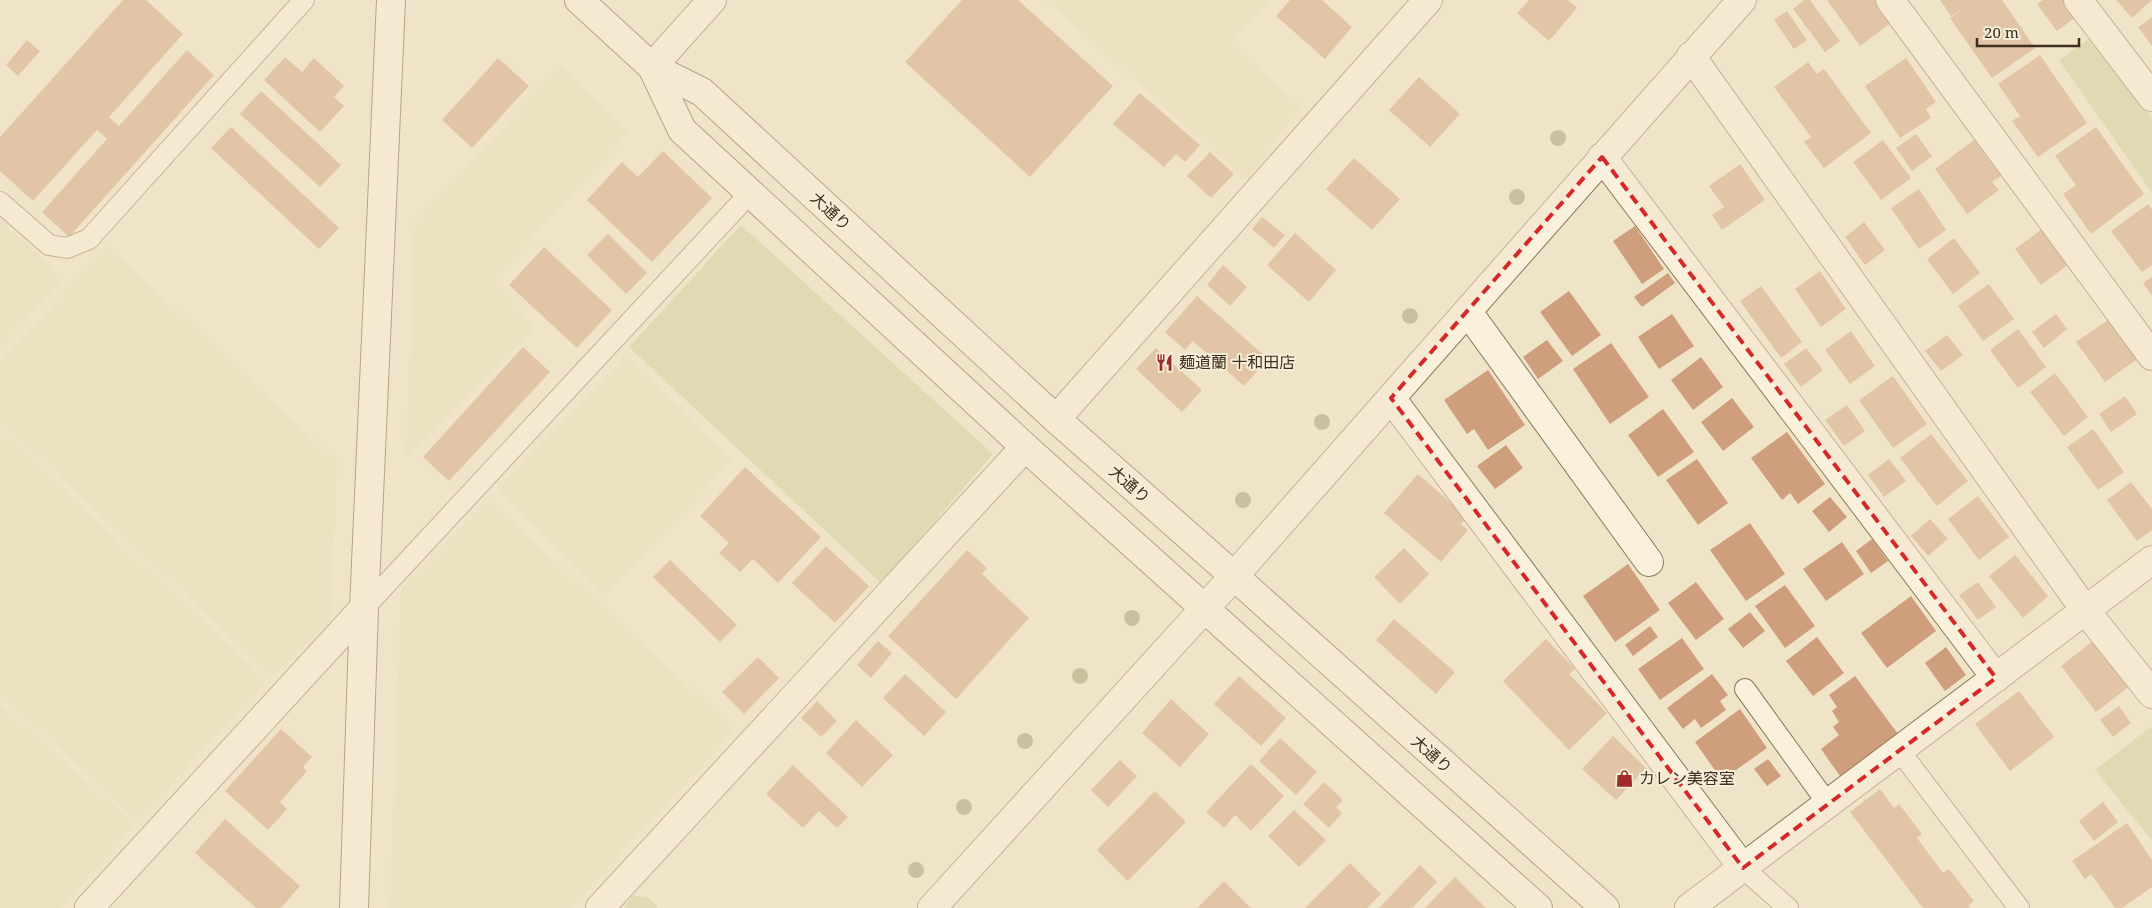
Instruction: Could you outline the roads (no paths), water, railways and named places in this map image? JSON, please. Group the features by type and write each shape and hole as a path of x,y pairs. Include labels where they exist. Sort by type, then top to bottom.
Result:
{"street":[{"path":"354,908 364,608 391,0"},
{"name":"大通り","path":"579,0 652,67 702,92 1056,419 1605,908"},
{"path":"652,67 712,0"},
{"path":"1056,419 1428,0"},
{"path":"932,908 1234,576 1742,0"},
{"path":"1890,0 2152,356"},
{"path":"2078,0 2152,96"},
{"path":"1691,56 2085,610 2152,694"},
{"name":"大通り","path":"652,67 682,130 1025,447 1538,908"},
{"path":"1602,157 1996,678"},
{"path":"1468,312 1648,562"},
{"path":"1391,398 1743,868"},
{"path":"600,908 1025,447"},
{"path":"1689,908 2152,560"},
{"path":"90,908 364,608"}],"lane":[{"path":"0,202 49,245 66,248 90,239 304,0"},
{"path":"364,608 750,193"},
{"path":"1745,689 1828,804"},
{"path":"1899,750 2018,908"},
{"path":"1743,868 1788,908"}],"place":[{"name":"麺道蘭 十和田店","path":"1165,362"},
{"name":"カレン美容室","path":"1625,778"}]}
